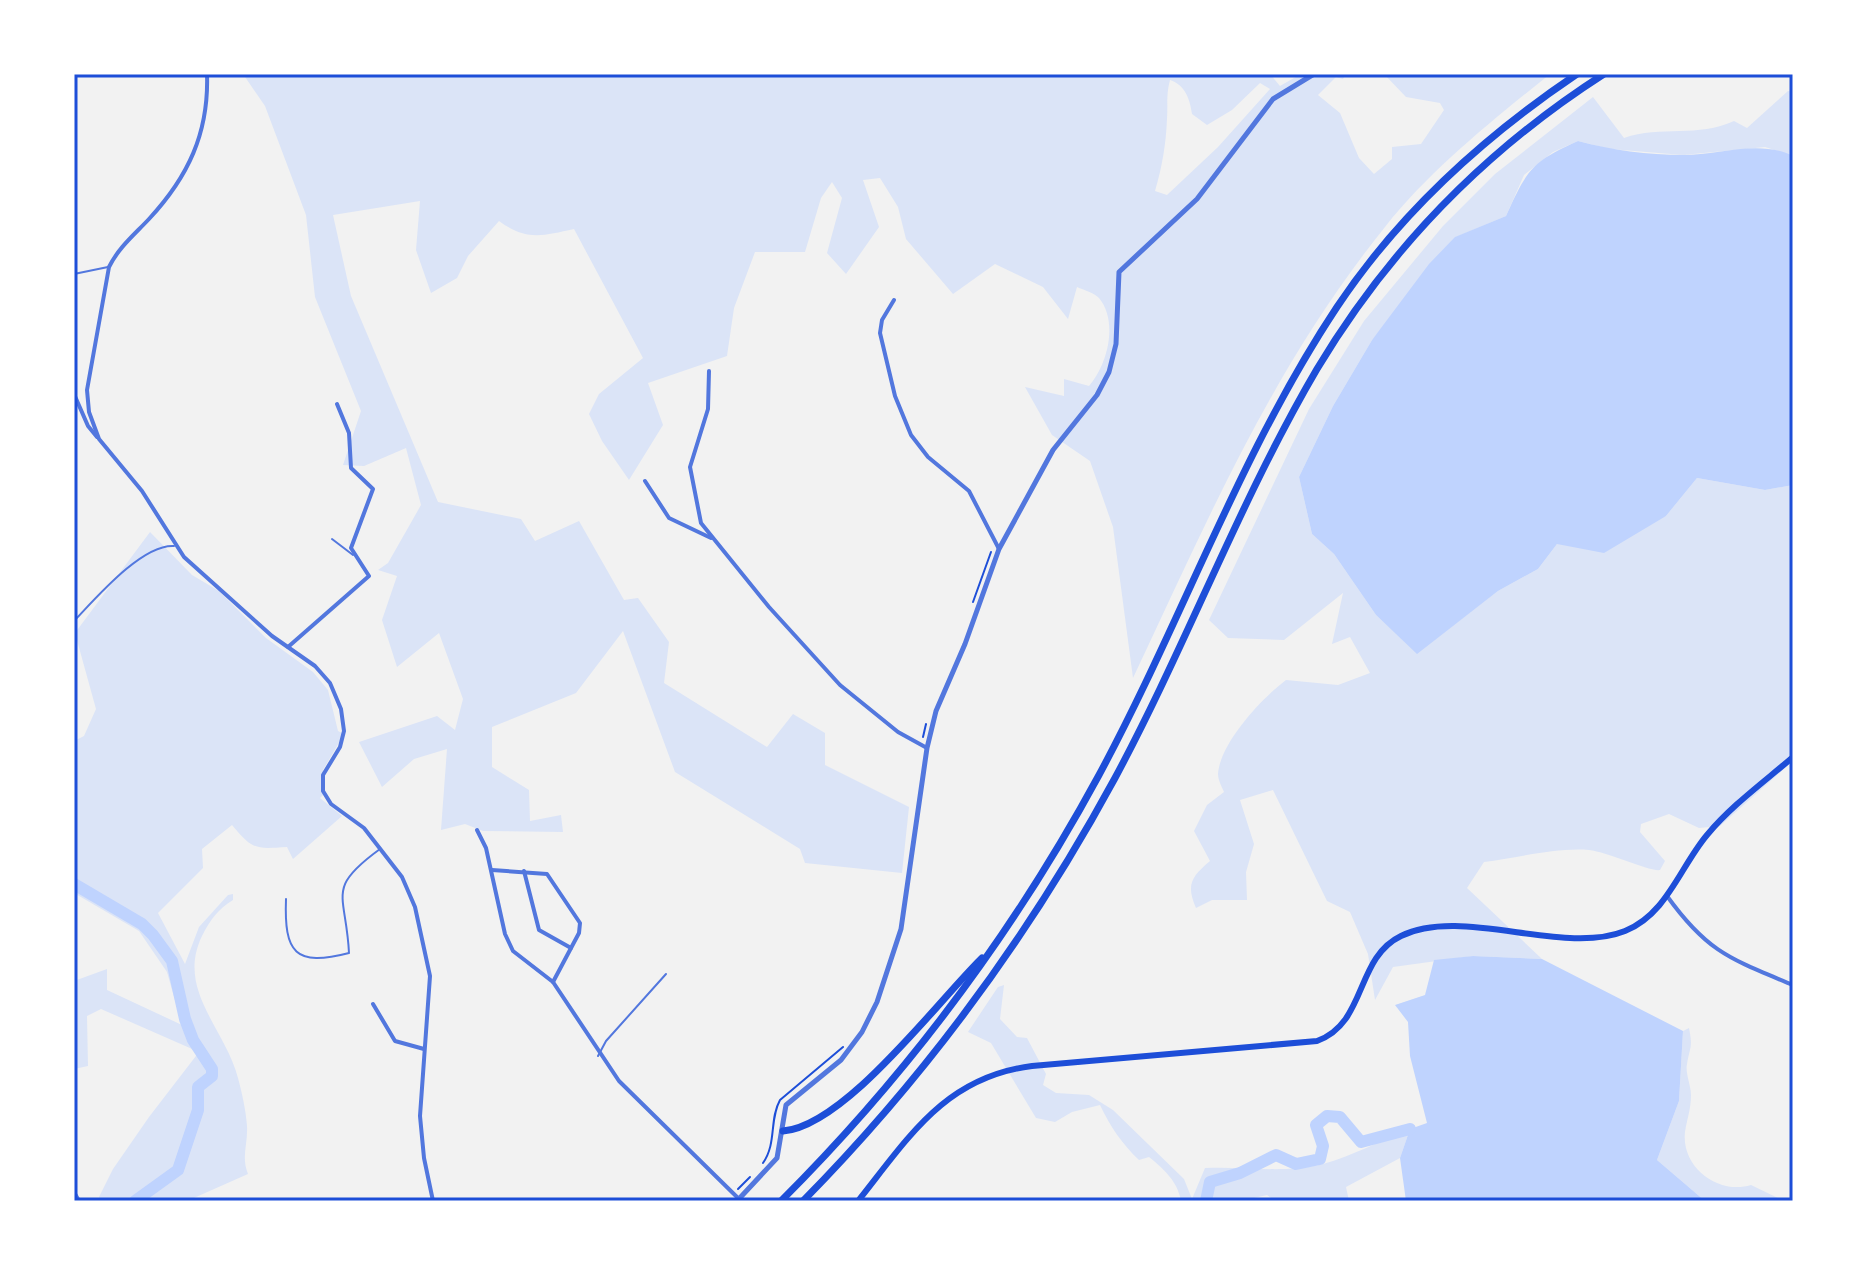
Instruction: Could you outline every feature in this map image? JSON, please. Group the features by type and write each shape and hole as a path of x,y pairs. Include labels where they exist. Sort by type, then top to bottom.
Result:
{"highway":[{"path":"781,1201 888,1085 998,942 1108,758 1279,405 1339,304 1415,212 1465,162 1502,129 1577,74"},
{"path":"803,1201 940,1046 996,972 1057,878 1145,719 1294,410 1352,315 1425,222 1474,173 1554,107 1604,74"},
{"path":"783,1131 807,1127 848,1096 998,942"}],"main road":[{"path":"858,1201 934,1110 958,1091 992,1074 1032,1066 1317,1041 1343,1024 1374,959 1399,936 1428,928 1612,935 1645,920 1667,896 1707,835 1793,757"}],"street":[{"path":"99,439 89,412 87,390 109,267 120,249 163,203 193,159 204,123 207,74"},
{"path":"477,830 486,848 510,946 525,962 553,982 598,1056 631,1095 738,1200 777,1158 786,1105 833,1067 852,1046 883,988 904,915 927,748 936,711 965,644 997,547 1045,463 1097,395 1109,372 1118,323 1117,280 1127,262 1168,229 1197,199 1273,99 1314,74"},
{"path":"894,300 884,316 880,333 902,416 928,457 969,491 997,547"},
{"path":"709,371 708,409 690,467 698,516 716,542 840,685 898,732 927,748"},
{"path":"74,394 88,426 142,491 174,546 197,570 315,666 330,683 344,719 342,742 323,775 323,791 329,802 364,828 381,848 412,896 428,956 430,976 421,1130 433,1201"},
{"path":"288,647 368,579 351,546 373,489 351,468 349,433 337,404"},
{"path":"645,481 669,518 716,542"},
{"path":"491,870 524,871 549,876 577,916 580,928 553,982"},
{"path":"524,871 539,930 571,948"},
{"path":"1667,896 1694,934 1716,951 1793,985"},
{"path":"373,1004 395,1041 425,1049"},
{"path":"74,1192 79,1201"}],"lane":[{"path":"74,274 109,267"},
{"path":"332,539 353,555"},
{"path":"74,621 128,569 160,546 174,546"},
{"path":"286,899 286,936 296,952 314,960 349,953 344,881 352,869 381,848"},
{"path":"598,1056 606,1041 666,974"}],"path":[{"path":"970,610 997,547"}],"shaded area":[{"path":"243,74 1270,74 1280,86 1301,74 1346,74 1343,79 1336,77 1318,95 1340,113 1359,158 1374,174 1392,159 1392,147 1421,144 1444,110 1440,103 1406,97 1384,74 1550,74 1463,146 1422,185 1345,280 1309,334 1245,445 1133,678 1113,527 1090,461 1052,435 1025,387 1064,396 1064,379 1089,386 1105,356 1109,331 1105,308 1094,295 1077,287 1068,319 1043,287 995,264 953,294 906,239 898,207 880,178 863,180 879,227 846,274 827,253 842,198 832,182 821,198 805,252 755,252 734,308 727,356 648,383 663,425 629,480 602,441 589,414 599,394 643,358 574,229 535,235 518,232 499,221 468,256 457,278 431,293 416,250 420,201 333,215 351,296 438,502 521,519 535,541 579,521 624,600 638,598 669,642 664,683 767,747 793,714 825,733 825,765 909,807 902,873 805,863 800,849 675,772 623,631 576,693 492,727 492,767 529,790 530,821 561,815 563,832 483,831 465,824 441,830 447,749 414,759 382,787 359,742 437,716 455,730 463,699 439,633 397,667 382,620 397,576 378,570 388,563 421,505 406,448 364,466 343,465 361,411 315,297 306,215 265,106","holes":["1170,80 1186,93 1192,114 1207,125 1232,110 1260,83 1270,89 1218,147 1167,195 1155,191 1165,146"]},
{"path":"1788,91 1793,92 1793,156 1765,147 1683,155 1610,149 1578,141 1553,152 1524,175 1506,216 1456,237 1372,340 1333,406 1299,477 1312,534 1334,554 1376,615 1417,653 1498,591 1538,569 1557,544 1666,516 1697,478 1765,490 1793,485 1793,761 1720,826 1699,828 1669,814 1641,824 1640,832 1665,861 1660,870 1607,854 1577,849 1484,862 1467,888 1542,959 1473,956 1393,967 1375,1000 1368,954 1350,912 1327,901 1273,790 1240,800 1254,844 1246,872 1247,900 1212,900 1196,908 1191,893 1192,882 1210,861 1194,831 1207,805 1224,792 1218,776 1234,735 1286,680 1338,685 1370,673 1350,637 1332,644 1343,593 1284,640 1228,638 1209,620 1309,409 1364,321 1443,226 1495,174 1593,97 1624,138 1652,132 1707,129 1734,121 1747,128"},
{"path":"150,532 192,575 219,591 266,638 313,672 328,690 338,731 344,734 323,770 325,793 320,798 342,816 293,859 287,847 255,846 232,825 202,849 203,868 158,913 185,964 199,927 228,895 233,894 233,900 215,915 202,936 195,974 205,1008 238,1078 246,1120 245,1162 248,1174 187,1201 101,1201 99,1197 113,1169 199,1052 101,1009 87,1016 88,1066 74,1069 74,981 107,969 107,990 182,1025 167,972 139,931 74,893 74,741 84,736 96,709 75,633"},
{"path":"1004,985 1000,1019 1017,1037 1027,1038 1046,1074 1043,1085 1056,1093 1089,1095 1113,1110 1184,1179 1192,1199 1205,1168 1308,1167 1345,1157 1410,1129 1400,1158 1346,1187 1349,1201 1275,1201 1267,1195 1241,1201 1181,1201 1170,1176 1149,1157 1139,1160 1133,1154 1100,1105 1072,1112 1055,1122 1036,1118 991,1043 968,1032 998,987"},
{"path":"1689,1028 1691,1043 1687,1068 1691,1100 1685,1145 1689,1157 1704,1176 1715,1182 1739,1187 1751,1185 1784,1201 1705,1201 1657,1160 1679,1101 1683,1031"}],"water":[{"path":"1578,141 1657,154 1683,155 1753,148 1793,156 1793,485 1765,490 1697,478 1666,516 1604,553 1557,544 1538,569 1498,591 1417,654 1376,615 1334,554 1312,534 1299,477 1333,406 1372,340 1429,264 1455,237 1506,216 1532,169 1550,155"},
{"path":"1473,956 1542,959 1683,1031 1679,1101 1657,1160 1705,1201 1406,1201 1400,1158 1410,1129 1427,1123 1410,1056 1408,1022 1395,1005 1425,995 1434,960"}],"waterway":[{"path":"74,884 142,924 153,935 172,961 185,1019 193,1040 212,1069 212,1076 198,1087 198,1110 178,1170 135,1201"},
{"path":"1206,1201 1210,1182 1240,1173 1276,1155 1296,1164 1320,1159 1323,1146 1316,1125 1327,1116 1340,1117 1361,1142 1410,1129"}]}
